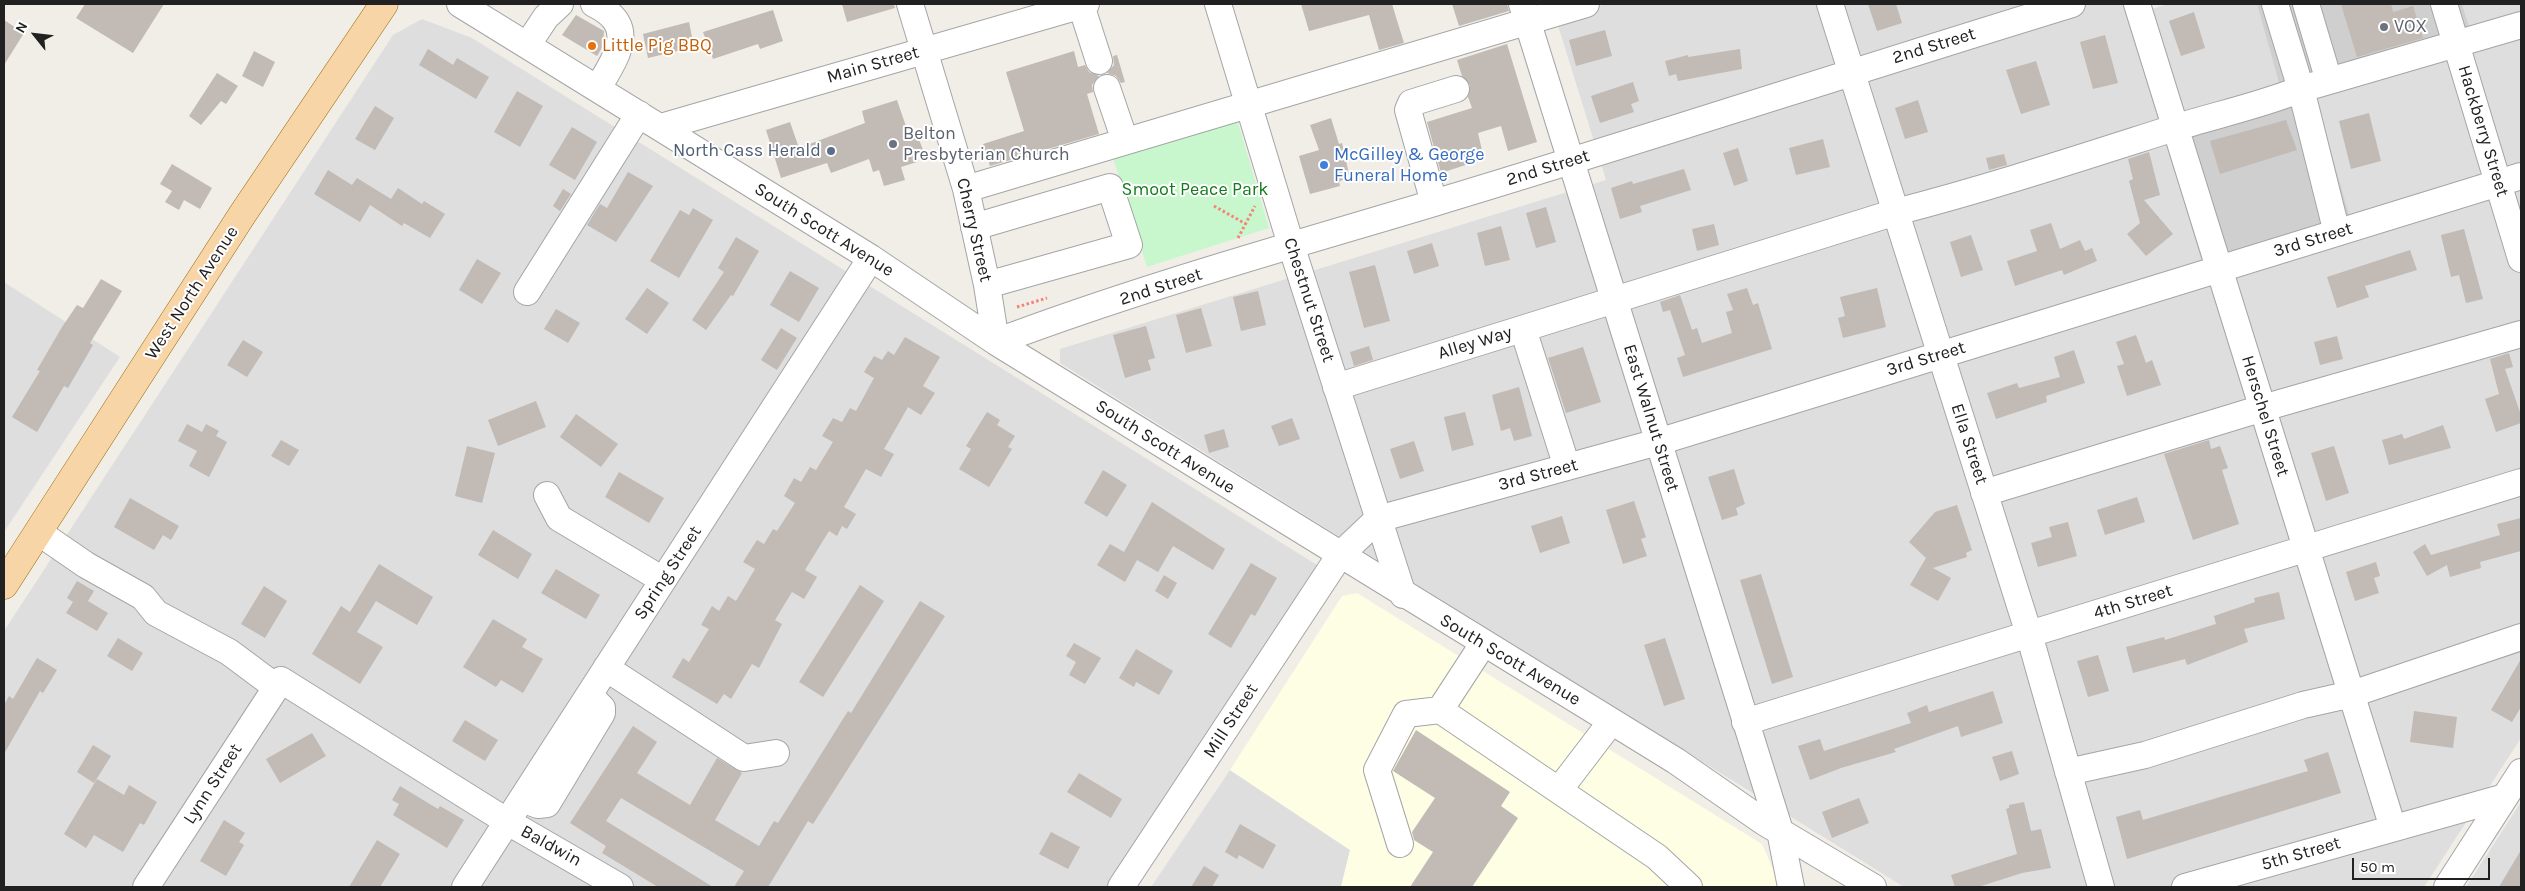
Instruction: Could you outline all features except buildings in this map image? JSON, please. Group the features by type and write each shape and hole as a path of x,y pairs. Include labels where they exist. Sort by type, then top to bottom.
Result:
{"main road":[{"name":"West North Avenue","path":"8,569 38,532 242,215 384,4"}],"street":[{"name":"South Scott Avenue","path":"460,4 528,44 871,258 996,342 1403,595 1676,761 1780,831 1873,887"},
{"path":"528,44 546,17 560,4"},
{"path":"594,4 616,20 622,32 620,46 598,88"},
{"name":"Cherry Street","path":"910,4 966,189 987,284 996,342"},
{"path":"1084,4 1098,61"},
{"name":"Main Street","path":"661,127 1084,4"},
{"name":"Chestnut Street","path":"1218,4 1291,245 1403,595"},
{"path":"966,189 1248,103 1525,13 1586,4"},
{"name":"Ella Street","path":"1830,4 2029,634 2101,887"},
{"name":"2nd Street","path":"996,342 1048,323 1291,245 1571,161 1851,71 2072,4"},
{"name":"Herschel Street","path":"2137,4 2393,828"},
{"path":"2275,4 2301,88 2337,233"},
{"path":"2306,4 2329,81"},
{"name":"Hackberry Street","path":"2444,4 2457,45 2510,179 2521,259"},
{"name":"East Walnut Street","path":"1525,13 1744,722 1780,831 1791,887"},
{"name":"Alley Way","path":"1336,386 1896,212 1974,192 2176,128 2272,100 2301,88 2457,45 2521,25"},
{"path":"1107,88 1125,141"},
{"path":"1434,203 1408,110 1411,103 1456,89"},
{"path":"527,292 639,114"},
{"name":"3rd Street","path":"1340,555 1378,519 1658,442 2510,179"},
{"path":"974,227 1110,187 1129,245 987,284"},
{"name":"Spring Street","path":"464,887 508,822 871,258"},
{"path":"1522,329 1567,467"},
{"path":"1984,493 2263,408 2521,334"},
{"name":"4th Street","path":"1744,722 2521,482"},
{"path":"547,495 559,518 664,580"},
{"name":"Baldwin","path":"38,532 86,565 143,597 156,613 229,652 278,684 620,887"},
{"name":"Mill Street","path":"1121,887 1340,555"},
{"path":"2068,772 2145,755 2303,706 2352,694 2521,637"},
{"path":"1440,710 1483,644"},
{"path":"606,668 744,758 776,753"},
{"name":"Lynn Street","path":"146,887 278,684"},
{"path":"1400,844 1377,770 1406,714 1440,710 1657,857 1689,887"},
{"path":"1559,790 1611,722"},
{"path":"2447,887 2521,772"},
{"name":"5th Street","path":"2185,887 2505,797"}],"path":[{"path":"1214,206 1246,224"},
{"path":"1238,238 1255,206"}],"shaded area":[{"path":"1606,4 2126,4 2130,16 2168,4 2257,4 2286,104 2476,48 2462,4 2521,4 2521,738 2424,887 1904,887 1060,363 1060,349 1606,180 1556,19"},
{"path":"2257,4 2462,4 2476,48 2315,96 2349,215 2202,262 2166,141 2285,104"},
{"path":"422,19 472,38 1317,565 1107,887 4,887 4,631 393,35"},
{"path":"4,282 120,357 4,532"},
{"path":"1357,593 1762,844 1775,874 1778,887 1341,887 1350,850 1230,770 1342,596"},
{"path":"1230,770 1350,850 1341,887 1151,887"},
{"path":"2521,802 2521,887 2466,887"}],"green space":[{"name":"Smoot Peace Park","path":"1237,119 1269,228 1147,267 1113,158"}],"place":[{"name":"VOX","path":"2384,27"},
{"name":"Little Pig BBQ","path":"592,46"},
{"name":"Belton Presbyterian Church","path":"893,144"},
{"name":"North Cass Herald","path":"831,151"},
{"name":"McGilley & George Funeral Home","path":"1324,165"}]}
